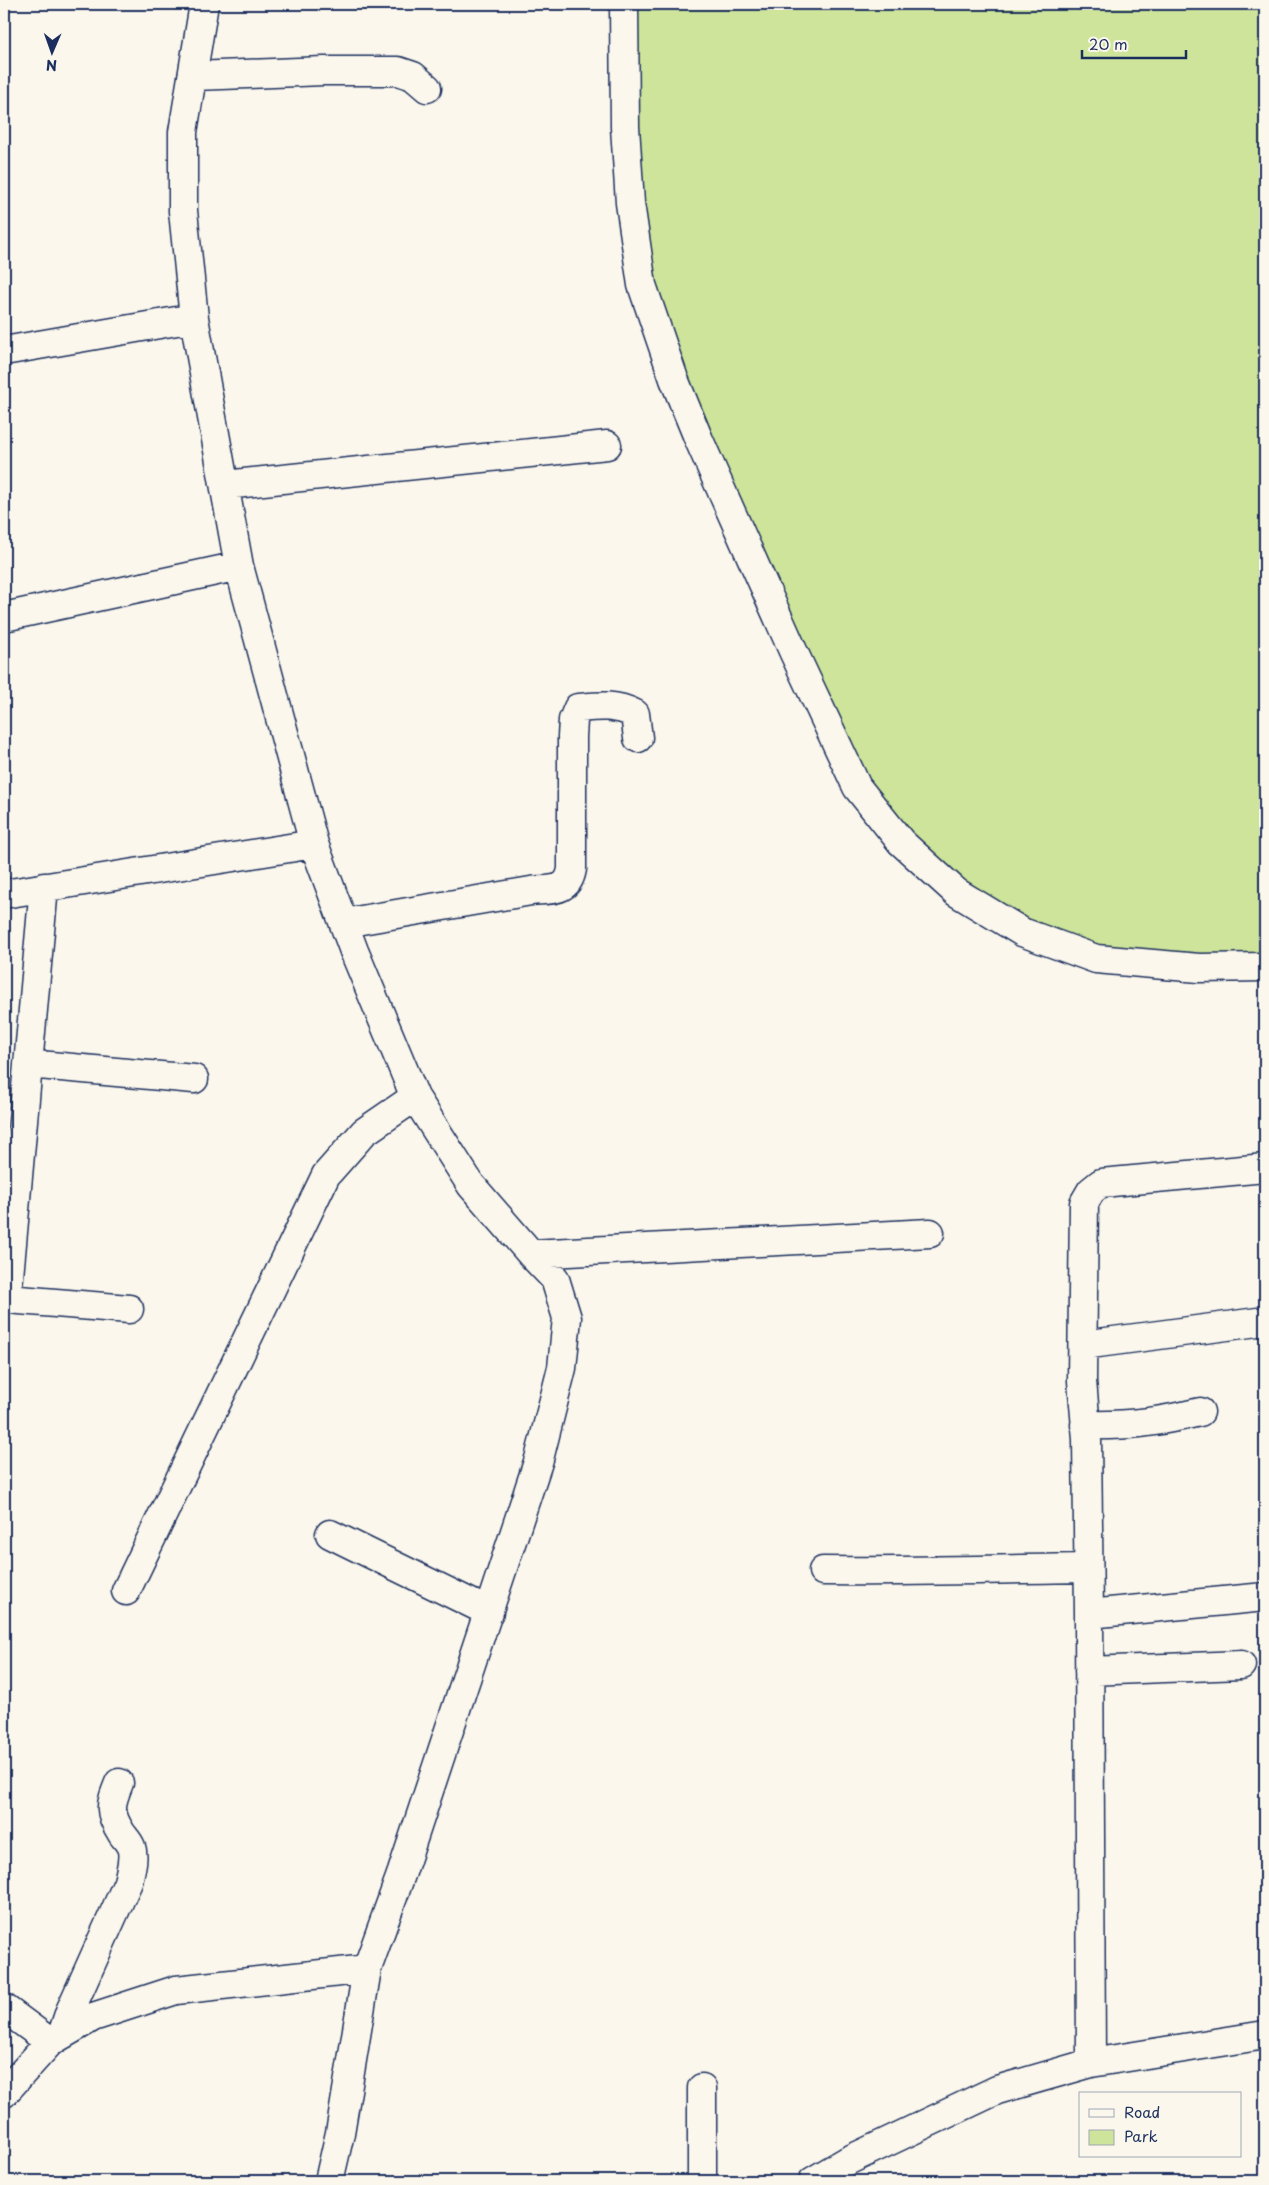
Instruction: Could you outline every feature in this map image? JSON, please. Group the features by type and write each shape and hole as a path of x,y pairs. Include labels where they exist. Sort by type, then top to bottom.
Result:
{"street":[{"path":"204,4 194,76 183,132 183,211 194,318 239,566 314,844 415,1097 471,1185 530,1254 555,1279 567,1318 562,1368 539,1459 405,1863 367,1969 340,2133 328,2181"},
{"path":"624,4 625,127 630,204 642,285 674,379 699,440 794,653 857,787 902,842 956,892 1022,932 1096,959 1200,968 1265,967"},
{"path":"194,76 353,70 398,71 413,76 427,88"},
{"path":"4,351 194,318"},
{"path":"225,485 607,445"},
{"path":"4,617 239,566"},
{"path":"344,923 531,891 562,888 570,880 572,869 572,737 578,708 622,707 635,714 638,738"},
{"path":"4,894 314,844"},
{"path":"44,887 5,1299 129,1309"},
{"path":"28,1064 194,1079"},
{"path":"126,1591 326,1175 364,1132 415,1097"},
{"path":"1091,2063 1089,1614 1082,1345 1084,1203 1091,1191 1101,1183 1265,1168"},
{"path":"530,1254 930,1233"},
{"path":"1082,1345 1265,1321"},
{"path":"1085,1425 1145,1424 1200,1412"},
{"path":"330,1534 489,1612"},
{"path":"823,1571 908,1572 1088,1568"},
{"path":"1089,1614 1265,1597"},
{"path":"1089,1672 1241,1665"},
{"path":"4,2093 56,2038 128,1882 132,1862 131,1848 113,1821 111,1810 112,1799 120,1782"},
{"path":"56,2038 93,2017 176,1990 367,1969"},
{"path":"4,2008 56,2038"},
{"path":"812,2181 847,2161 997,2090 1091,2063 1265,2035"},
{"path":"702,2088 702,2181"}],"green space":[{"path":"637,4 1265,4 1265,955 1202,955 1096,947 1027,922 962,881 913,836 870,781 834,711 711,435 682,366 655,283 639,164"}]}
